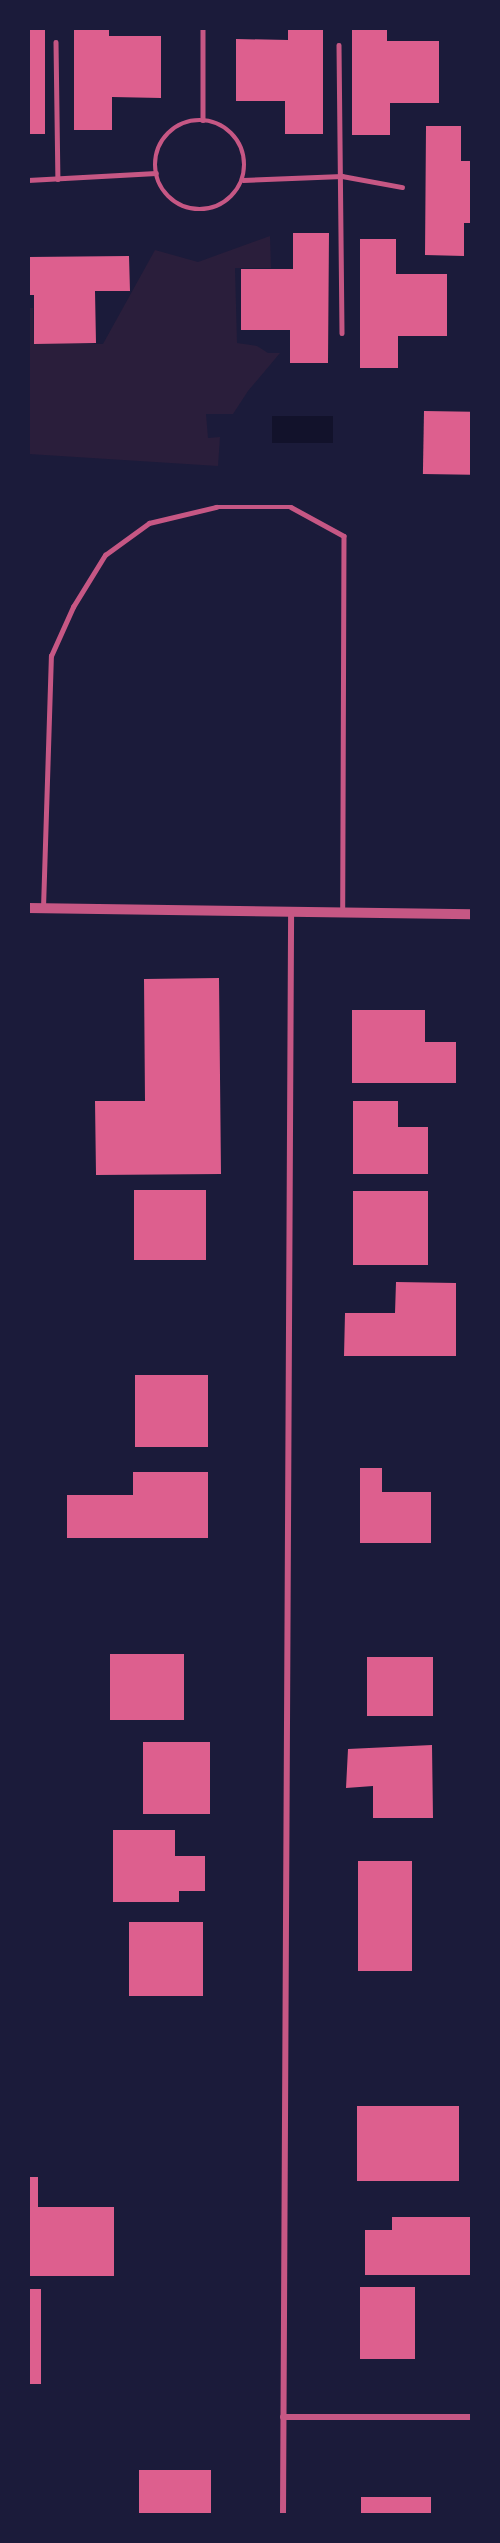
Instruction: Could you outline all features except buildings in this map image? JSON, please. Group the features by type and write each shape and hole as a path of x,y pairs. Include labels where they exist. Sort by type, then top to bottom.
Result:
{"street":[{"path":"28,908 291,914 343,911 471,914"},
{"path":"283,2514 291,914"},
{"path":"283,2417 471,2417"}],"lane":[{"path":"203,28 203,120"},
{"path":"56,42 58,179"},
{"path":"339,45 342,333"},
{"path":"203,120 225,127 236,137 243,151 246,165 243,180 236,193 226,203 212,209 197,210 183,207 170,199 161,187 156,173 156,159 160,144 169,132 182,124 203,120"},
{"path":"28,180 156,173"},
{"path":"243,180 342,176 402,187"},
{"path":"44,908 51,656 73,607 105,555 149,523 216,507 291,507 344,536 343,911"}],"shaded area":[{"path":"270,236 271,268 235,268 237,343 257,346 268,353 280,353 248,391 233,414 206,414 208,438 220,437 218,466 29,454 28,308 33,308 34,342 103,344 155,250 198,262"},
{"path":"272,416 333,416 333,443 272,443"}]}
